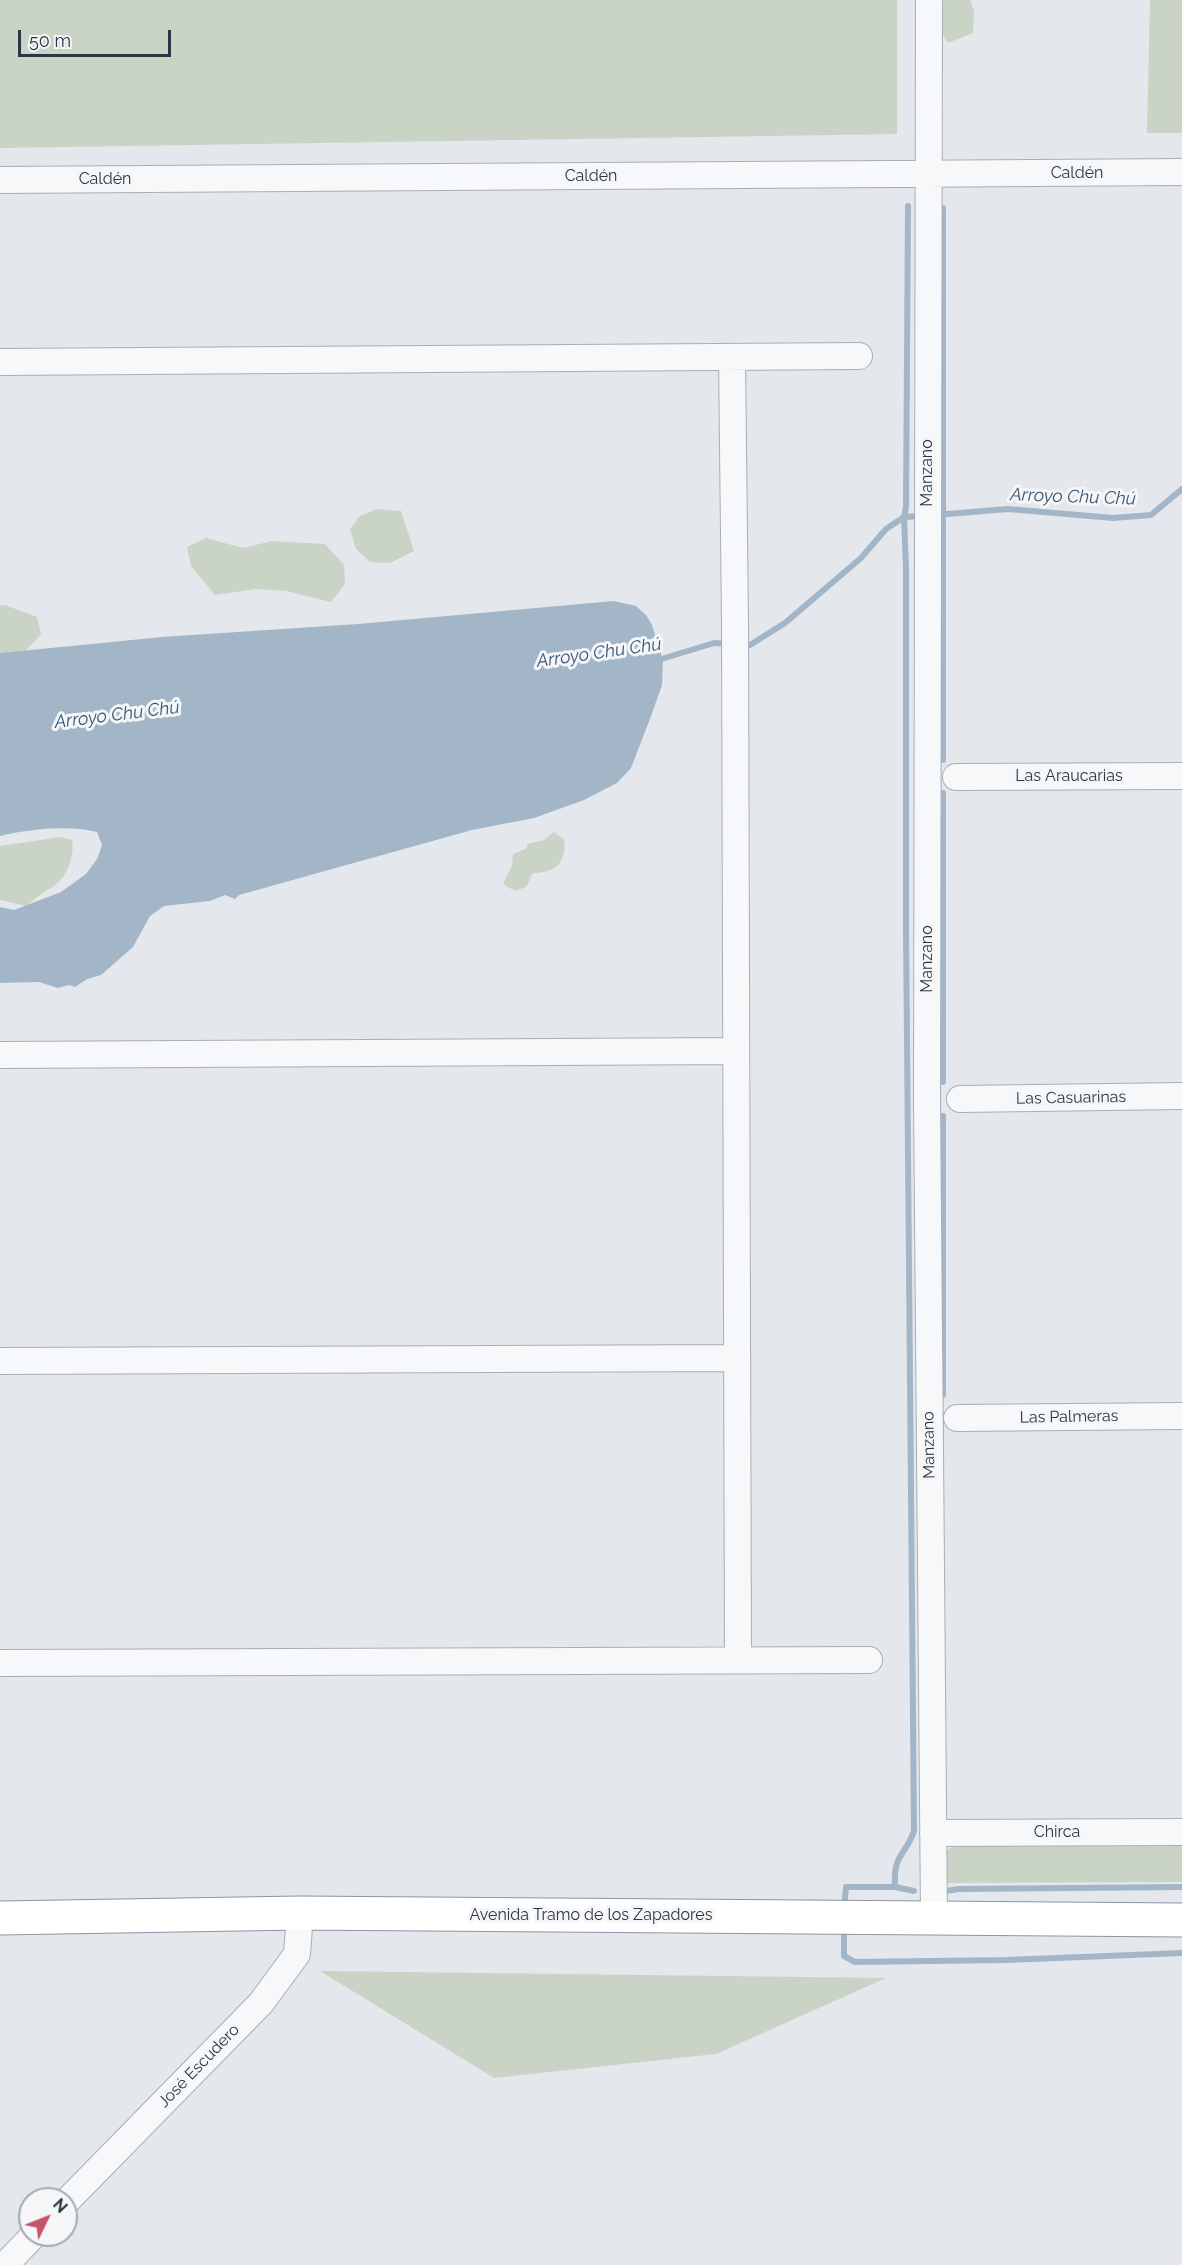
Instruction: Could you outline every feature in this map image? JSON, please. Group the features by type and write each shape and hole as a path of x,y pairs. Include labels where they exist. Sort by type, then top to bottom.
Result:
{"highway":[{"name":"Avenida Tramo de los Zapadores","path":"0,1917 300,1913 1182,1920"}],"street":[{"name":"Manzano","path":"929,0 926,527 927,1099 934,1918"},
{"name":"Caldén","path":"0,180 1182,172"},
{"path":"0,362 859,356"},
{"path":"732,357 738,1660"},
{"name":"Las Araucarias","path":"956,777 1182,776"},
{"path":"0,1055 736,1051"},
{"name":"Las Casuarinas","path":"960,1099 1182,1096"},
{"path":"0,1361 736,1358"},
{"name":"Las Palmeras","path":"957,1418 1182,1416"},
{"path":"0,1663 869,1660"},
{"name":"Chirca","path":"933,1833 1182,1832"},
{"name":"José Escudero","path":"78,2190 261,2003 297,1954 300,1913"},
{"path":"5,2265 22,2247"}],"green space":[{"path":"0,0 897,0 897,134 0,148"},
{"path":"921,0 970,0 974,11 973,33 948,43"},
{"path":"1150,0 1182,0 1182,133 1147,133"},
{"path":"377,509 401,511 414,551 390,563 370,562 356,549 350,529 360,516"},
{"path":"206,538 243,548 272,541 325,544 344,565 345,584 331,602 286,591 256,589 215,595 191,566 187,547"},
{"path":"0,605 37,617 41,634 20,657 0,663"},
{"path":"554,832 564,839 564,854 558,865 548,871 533,873 526,887 515,891 503,884 512,865 513,854 526,849 528,844 544,840"},
{"path":"61,837 72,840 73,846 69,865 59,882 27,906 0,900 0,846"},
{"path":"1182,1843 1182,1882 940,1883 940,1856 956,1844"},
{"path":"320,1971 886,1978 716,2054 494,2078"}],"water":[{"path":"614,601 636,606 646,615 652,625 663,660 662,685 651,716 631,768 617,783 584,800 534,818 472,830 239,895 235,899 225,895 210,901 164,906 150,916 133,947 101,975 87,979 75,987 69,985 58,988 39,982 0,983 0,907 14,910 61,892 86,874 97,859 102,845 97,832 85,830 61,828 24,831 0,836 0,653 162,637 358,624"}],"waterway":[{"path":"845,1899 846,1887 895,1887 898,1861 914,1831 904,517 906,507 908,206"},
{"path":"943,208 943,760"},
{"name":"Arroyo Chu Chú","path":"935,515 1008,509 1113,518 1151,515 1182,489"},
{"name":"Arroyo Chu Chú","path":"739,644 750,645 785,623 861,558 886,529 904,517 922,516"},
{"name":"Arroyo Chu Chú","path":"655,661 714,643 729,644"},
{"path":"943,793 943,1082"},
{"path":"943,1116 943,1395"},
{"path":"895,1887 914,1891"},
{"path":"946,1891 1182,1887"},
{"path":"844,1936 844,1956 855,1962 1006,1960 1182,1953"}]}
